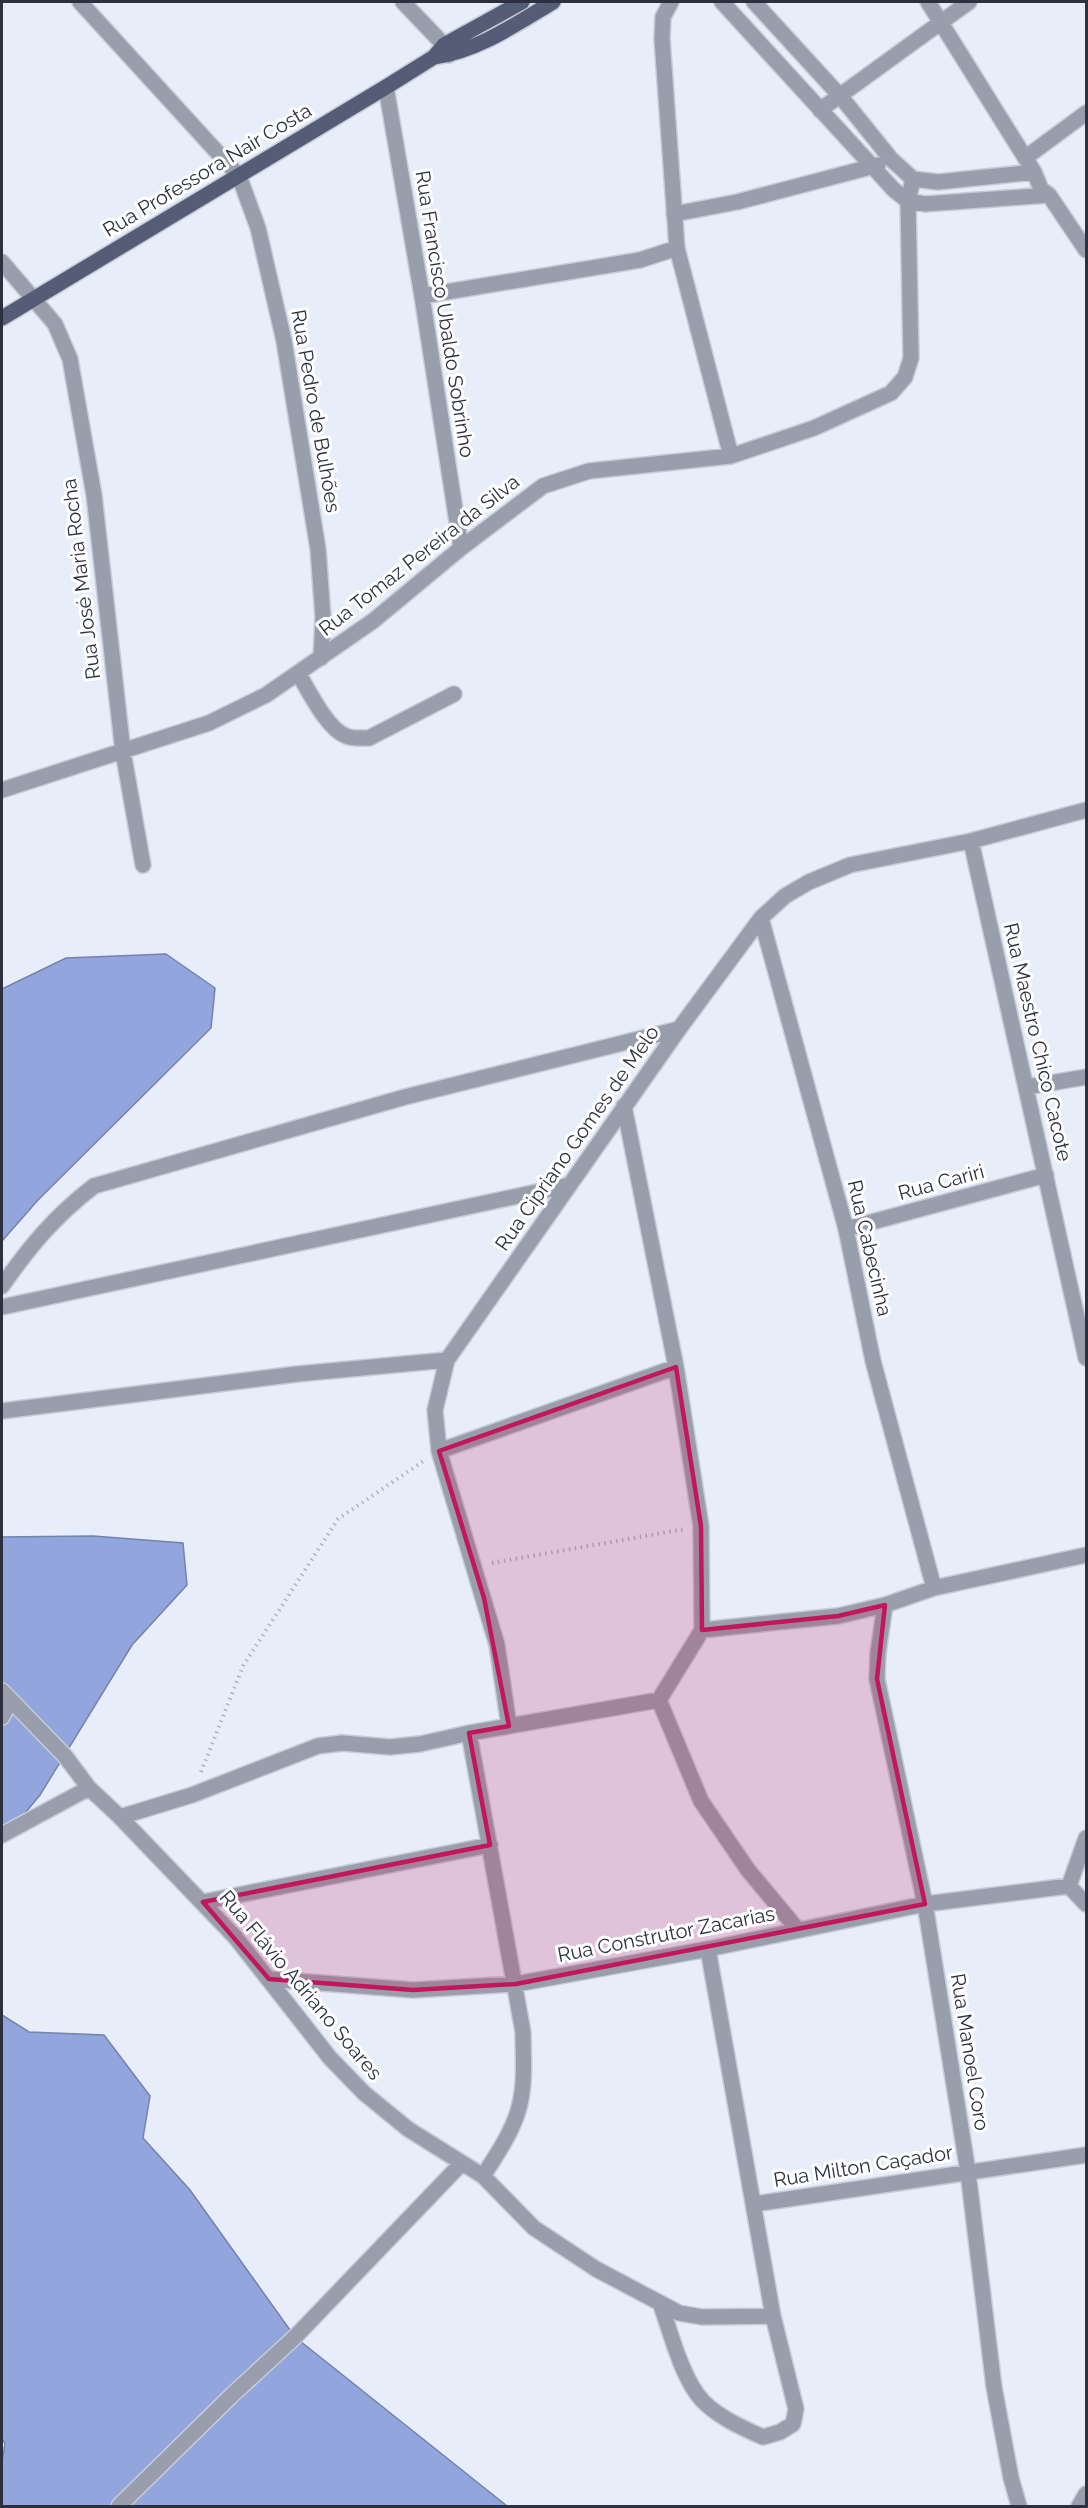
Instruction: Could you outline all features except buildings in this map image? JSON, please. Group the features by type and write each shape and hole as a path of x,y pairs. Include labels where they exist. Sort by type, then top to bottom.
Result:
{"main road":[{"name":"Rua Professora Nair Costa","path":"2,318 386,87 522,2"},
{"name":"Rua Professora Nair Costa","path":"442,52 489,40 553,2"}],"street":[{"path":"80,2 239,176"},
{"path":"403,2 442,52"},
{"path":"671,2 663,16 662,39 677,248 730,456"},
{"path":"722,2 872,168 908,201 925,204 1049,195"},
{"path":"754,2 841,97 891,159 913,179 938,182 1034,172"},
{"path":"928,2 1034,172 1041,189 1049,195 1086,250"},
{"path":"820,110 942,24 969,2"},
{"name":"Rua Francisco Ubaldo Sobrinho","path":"386,87 422,296 461,548"},
{"path":"1025,158 1086,113"},
{"path":"674,214 737,202 872,168 891,159"},
{"name":"Rua Pedro de Bulhões","path":"239,176 258,228 284,341 318,549 323,617 321,658"},
{"path":"908,201 913,179"},
{"name":"Rua Tomaz Pereira da Silva","path":"2,790 209,723 266,695 373,621 461,548 543,486 589,471 730,456 814,428 891,393 905,377 910,358 908,201"},
{"path":"422,296 640,260 677,248"},
{"name":"Rua José Maria Rocha","path":"2,262 55,324 70,359 94,495 123,752 142,866"},
{"path":"298,673 333,728 354,738 369,738 454,694"},
{"name":"Rua Cipriano Gomes de Melo","path":"509,1726 497,1645 438,1451 435,1410 447,1360 679,1029 761,918 785,896 808,882 850,865 971,841 1086,810"},
{"name":"Rua Maestro Chico Cacote","path":"971,841 1086,1358"},
{"name":"Rua Cabecinha","path":"761,918 846,1229 873,1361 934,1588"},
{"path":"2,1286 23,1256 64,1209 94,1186 405,1097 679,1029"},
{"path":"1027,1088 1086,1077"},
{"path":"120,1817 192,1795 318,1746 342,1743 390,1747 420,1744 469,1733 659,1700 702,1630 701,1527 676,1367 624,1106"},
{"name":"Rua Cariri","path":"846,1229 1046,1175"},
{"path":"2,1307 569,1185"},
{"path":"2,1411 297,1374 447,1360"},
{"path":"438,1451 676,1367"},
{"path":"702,1630 838,1616 885,1605 934,1588 1086,1555"},
{"name":"Rua Manoel Coro","path":"885,1605 878,1653 877,1679 925,1904 968,2172 994,2387 1011,2478 1019,2506"},
{"path":"2,1718 6,1696"},
{"name":"Rua Flávio Adriano Soares","path":"6,1696 64,1756 89,1788 120,1817 236,1938 330,2058 364,2093 408,2129 483,2176 534,2228 596,2270 679,2313 702,2317 773,2316"},
{"path":"659,1700 701,1801 748,1870 798,1930"},
{"path":"469,1733 516,1984 523,2043 524,2078 518,2111 499,2152 483,2176"},
{"path":"2,1835 89,1788"},
{"path":"1086,1838 1069,1886 1086,1904"},
{"path":"203,1902 490,1845"},
{"name":"Rua Construtor Zacarias","path":"269,1979 413,1990 516,1984 708,1949 925,1904 1069,1886"},
{"path":"660,2303 678,2355 698,2396 729,2422 763,2437 780,2432 793,2424 796,2409 773,2316 708,1949"},
{"name":"Rua Milton Caçador","path":"754,2204 1086,2155"},
{"path":"119,2506 295,2337 461,2164"}],"path":[{"path":"192,1795 243,1666 338,1519 438,1451"},
{"path":"474,1566 701,1527"}],"highlighted area":[{"path":"676,1367 701,1526 702,1630 838,1616 885,1605 877,1679 925,1904 516,1984 413,1990 269,1979 203,1902 490,1845 469,1733 509,1726 484,1598 439,1451"}],"water":[{"path":"166,954 215,988 211,1028 38,1200 2,1241 2,989 66,958"},
{"path":"93,1536 183,1543 187,1585 132,1645 40,1795 2,1841 2,1537"},
{"path":"2,2015 29,2032 104,2035 150,2096 143,2138 190,2190 295,2337 507,2506 2,2506 2,2461 5,2444 2,2438"}]}
